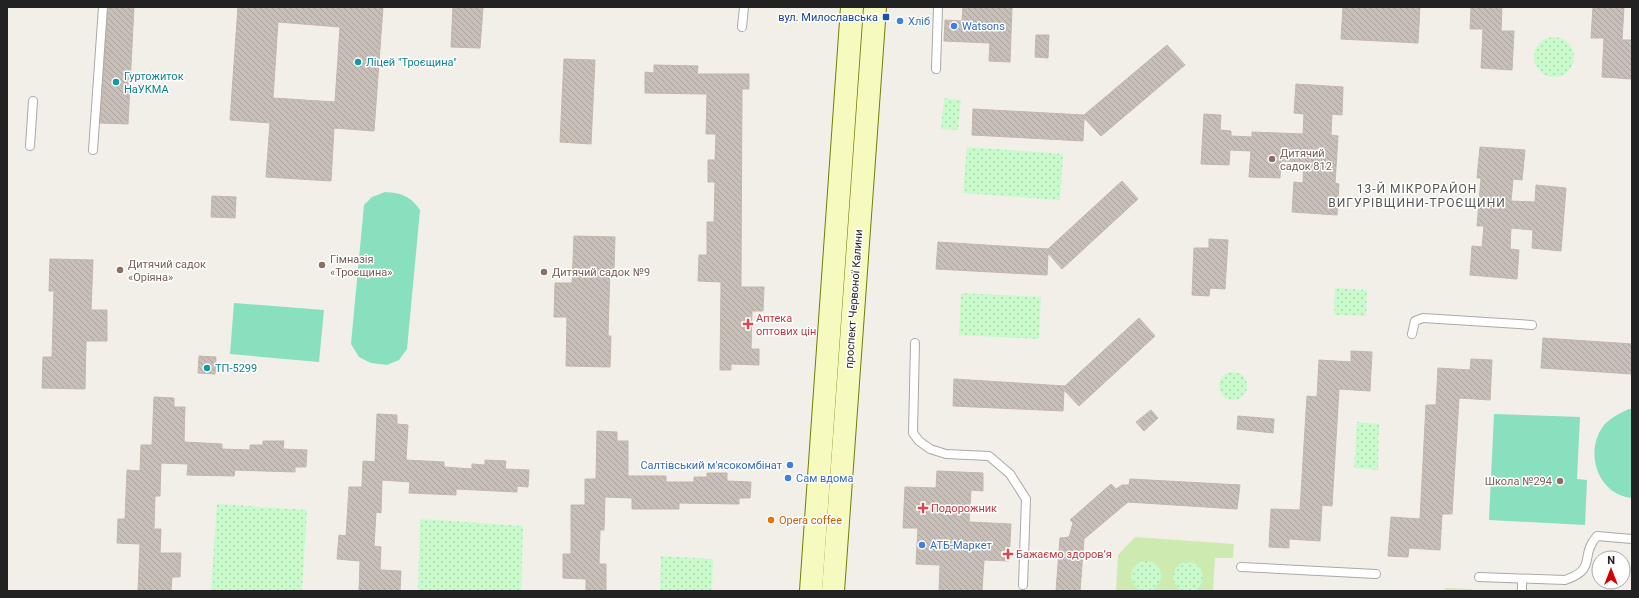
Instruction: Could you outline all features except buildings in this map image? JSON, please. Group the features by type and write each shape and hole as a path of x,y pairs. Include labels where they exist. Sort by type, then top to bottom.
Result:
{"main road":[{"name":"проспект Червоної Калини","path":"811,591 852,7"},
{"name":"проспект Червоної Калини","path":"833,591 875,7"}],"lane":[{"path":"93,150 103,7"},
{"path":"742,27 744,7"},
{"path":"936,69 938,7"},
{"path":"30,146 33,101"},
{"path":"1412,334 1413,324 1423,318 1532,325"},
{"path":"915,343 913,433 919,441 930,450 946,454 989,456 1010,474 1026,499 1023,585"},
{"path":"1478,577 1564,580 1578,576 1587,564 1589,545 1597,536 1632,539"},
{"path":"1241,567 1376,574"},
{"path":"1522,579 1522,591"}],"green space":[{"path":"1558,37 1565,40 1571,46 1574,57 1573,65 1565,74 1558,77 1550,77 1543,74 1535,65 1534,53 1537,46 1546,38"},
{"path":"944,98 961,100 958,130 941,129"},
{"path":"967,147 1063,154 1060,200 963,193"},
{"path":"385,192 401,194 409,198 420,210 407,349 399,360 387,365 371,363 359,357 351,344 364,205 372,197"},
{"path":"1335,288 1367,290 1366,316 1334,315"},
{"path":"961,293 1041,297 1039,339 959,335"},
{"path":"234,303 324,310 319,362 230,354"},
{"path":"1233,372 1239,373 1243,376 1246,380 1246,392 1243,396 1239,399 1233,400 1227,399 1223,396 1220,392 1219,386 1220,380 1223,376 1227,373"},
{"path":"1632,409 1632,498 1620,495 1610,489 1602,480 1597,470 1595,458 1595,446 1598,435 1605,424 1616,415"},
{"path":"1494,414 1580,417 1577,479 1587,480 1585,525 1489,520"},
{"path":"1357,422 1379,424 1378,470 1354,468"},
{"path":"217,504 307,510 302,591 211,591"},
{"path":"420,519 523,526 521,591 418,591"},
{"path":"1135,537 1234,544 1233,558 1215,558 1213,591 1116,591 1118,555"},
{"path":"661,556 713,559 712,591 660,591"},
{"path":"1146,561 1157,565 1161,576 1157,587 1146,591 1135,587 1131,576 1135,565"},
{"path":"1188,562 1194,563 1202,571 1202,583 1194,591 1188,592 1182,591 1174,583 1173,577 1174,571 1182,563"},
{"path":"1445,588 1471,589 1473,591 1445,591"}],"place":[{"name":"вул. Милославська","path":"886,17"},
{"name":"Хліб","path":"900,21"},
{"name":"Watsons","path":"954,26"},
{"name":"Ліцей \"Троєщина\"","path":"358,62"},
{"name":"Гуртожиток НаУКМА","path":"116,82"},
{"name":"Дитячий садок 812","path":"1272,159"},
{"name":"Гімназія «Троєщина»","path":"322,265"},
{"name":"Дитячий садок «Оріяна»","path":"120,270"},
{"name":"Дитячий садок №9","path":"544,272"},
{"name":"Аптека оптових цін","path":"748,324"},
{"name":"ТП-5299","path":"207,368"},
{"name":"Салтівський м'ясокомбінат","path":"790,465"},
{"name":"Сам вдома","path":"788,478"},
{"name":"Школа №294","path":"1560,481"},
{"name":"Подорожник","path":"923,508"},
{"name":"Opera coffee","path":"771,520"},
{"name":"АТБ-Маркет","path":"922,545"},
{"name":"Бажаємо здоровʼя","path":"1008,554"}],"district":[{"name":"13-Й МІКРОРАЙОН ВИГУРІВЩИНИ-ТРОЄЩИНИ","path":"1417,196"}]}
